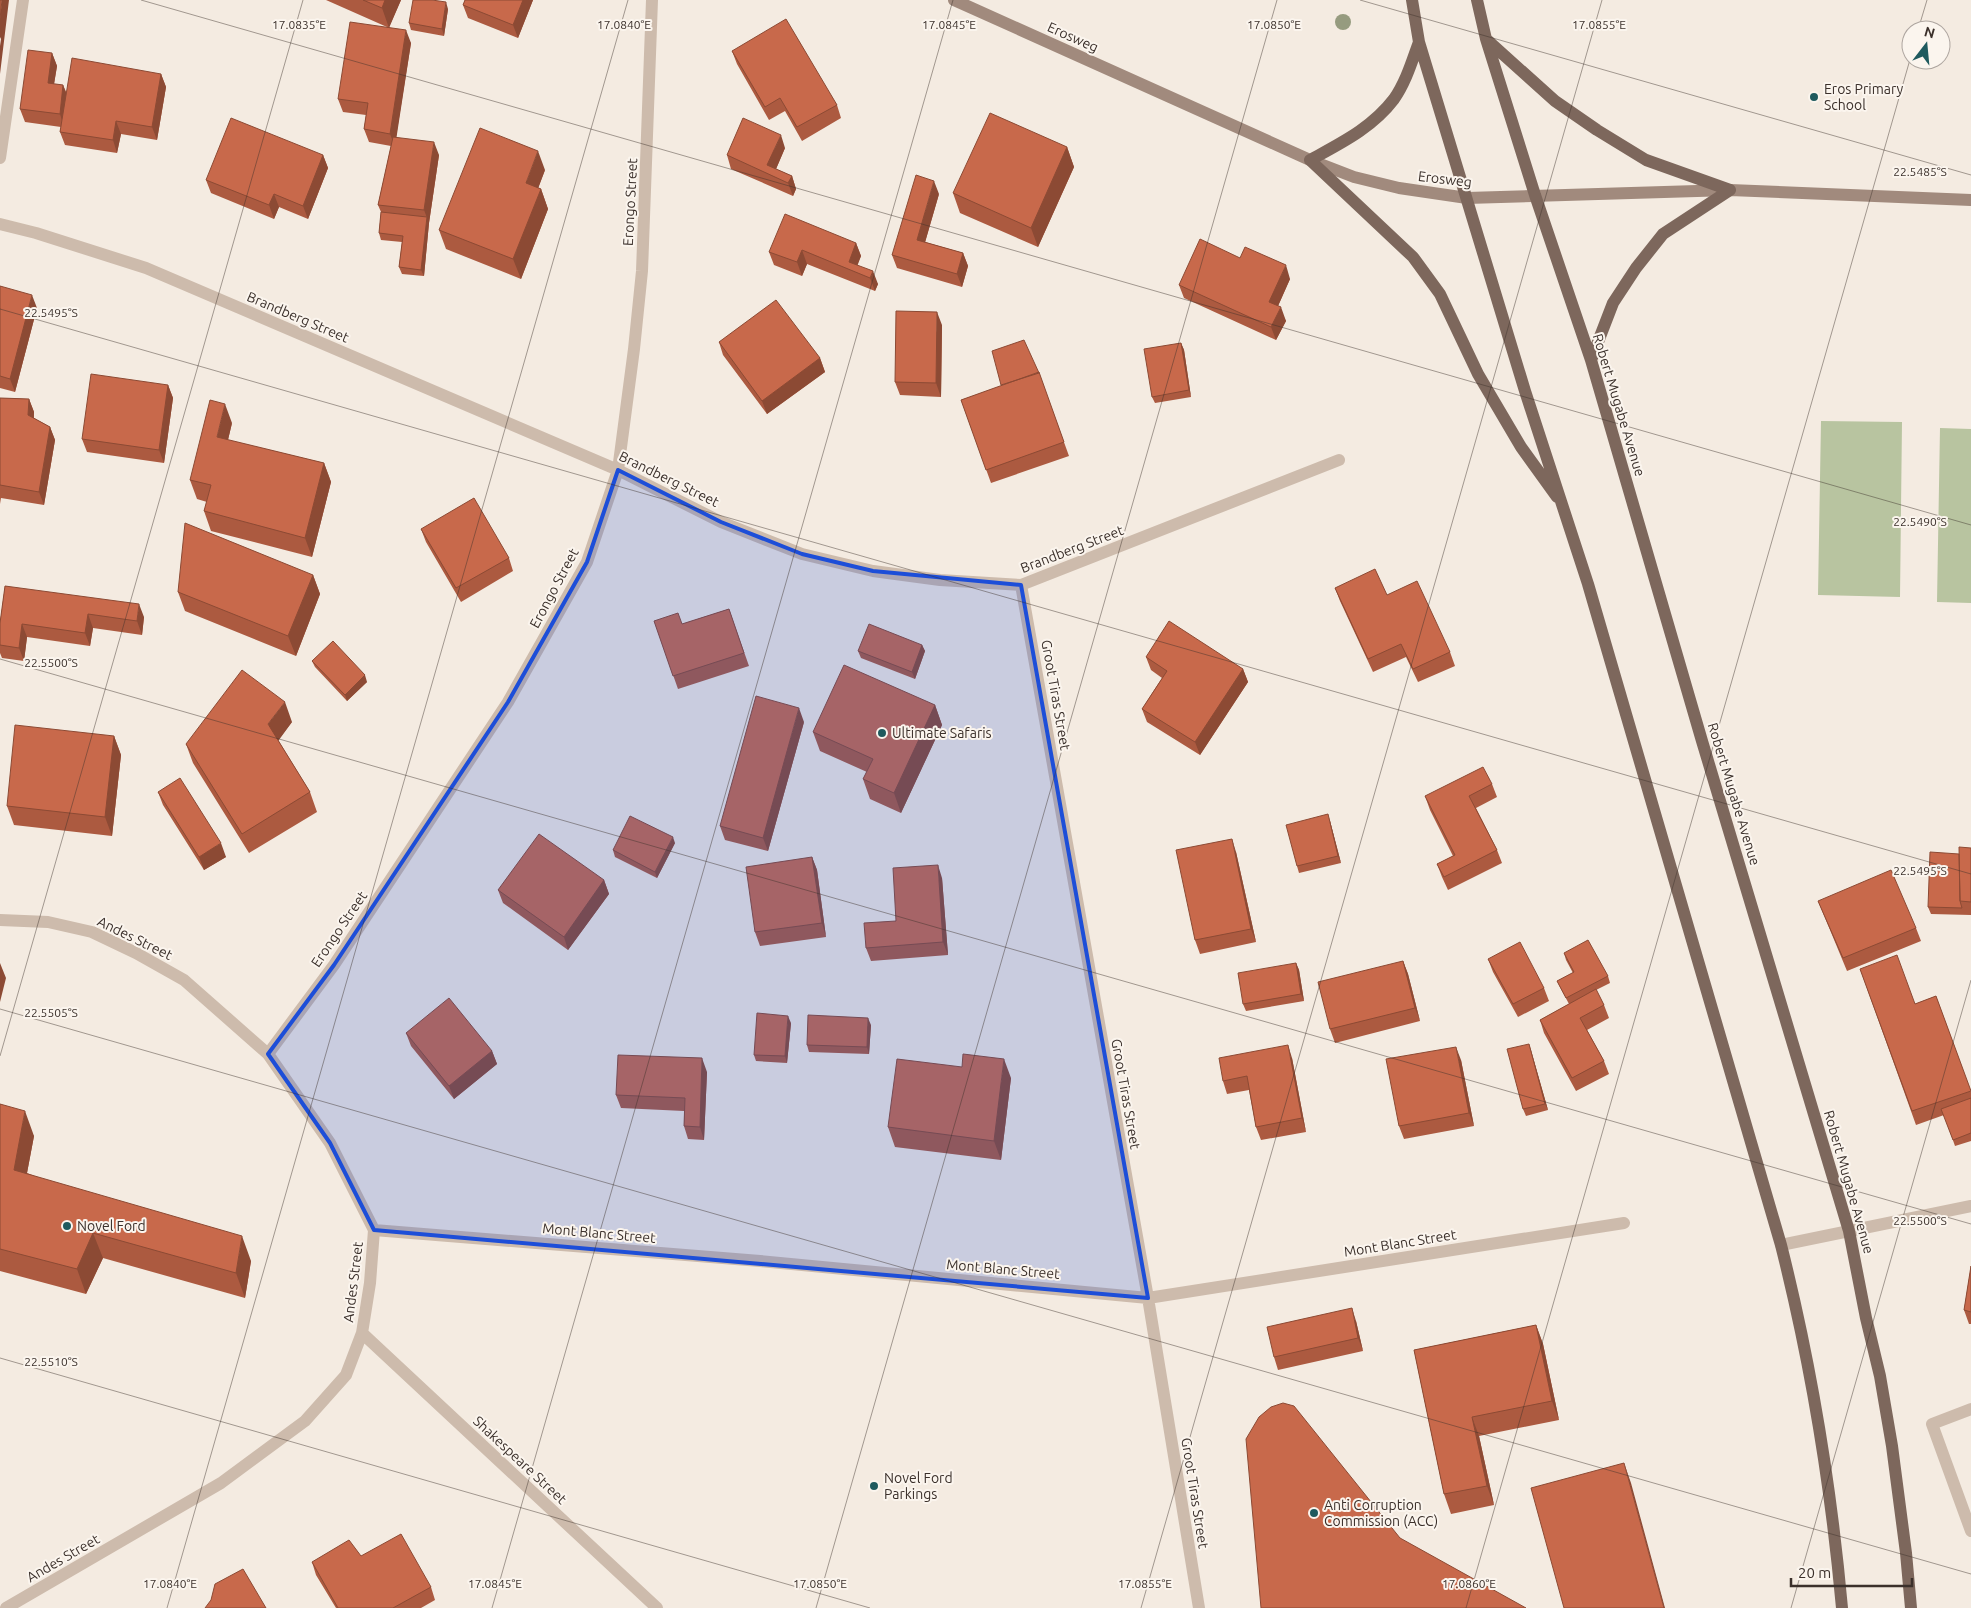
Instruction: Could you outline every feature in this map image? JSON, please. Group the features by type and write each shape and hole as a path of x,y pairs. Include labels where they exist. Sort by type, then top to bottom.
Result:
{"main road":[{"path":"1412,0 1419,42 1641,763 1781,1245 1800,1323 1829,1488 1842,1608"},
{"name":"Robert Mugabe Avenue","path":"1476,0 1486,39 1535,195 1591,360 1702,742 1850,1231 1866,1318 1880,1376 1892,1446 1906,1552 1911,1608"},
{"path":"1486,39 1555,101 1597,130 1646,160 1730,190"},
{"path":"1419,42 1405,78 1394,98 1378,118 1359,132 1310,160 1413,257 1424,272 1440,294 1478,374 1521,447 1564,508"},
{"path":"1591,360 1613,302 1636,268 1663,234 1730,190"}],"street":[{"path":"0,158 23,0"},
{"name":"Erongo Street","path":"268,1054 334,965 508,702 587,562 618,470 642,271 652,0"},
{"name":"Erosweg","path":"954,0 1310,160 1354,177 1399,188 1467,198 1730,190 1971,200"},
{"name":"Brandberg Street","path":"0,224 36,233 146,268 618,470 721,522 802,554 892,574 940,580 1021,585 1339,460"},
{"name":"Groot Tiras Street","path":"1021,585 1148,1298 1199,1608"},
{"name":"Andes Street","path":"0,920 48,922 92,932 136,953 184,980 268,1054 330,1143 374,1230 370,1283 362,1334 346,1375 305,1421 221,1483 6,1608"},
{"path":"1781,1245 1971,1206"},
{"name":"Mont Blanc Street","path":"374,1230 760,1261 1148,1298 1624,1223"},
{"name":"Shakespeare Street","path":"362,1334 657,1608"},
{"path":"1971,1409 1932,1424 1971,1531"}],"highlighted area":[{"path":"618,470 721,522 802,554 873,571 1021,585 1148,1298 374,1230 330,1143 268,1054 334,965 508,702 587,562"}],"green space":[{"path":"1821,421 1902,422 1900,597 1818,595"},
{"path":"1940,428 1971,429 1971,603 1937,602"}],"building":[{"path":"0,0 2,0 0,19"},
{"path":"363,0 385,0 382,8"},
{"path":"413,0 446,2 442,29 409,23"},
{"path":"465,0 523,0 513,25 463,5"},
{"path":"786,19 837,105 797,127 780,98 765,107 732,51"},
{"path":"350,22 406,30 390,134 364,129 368,103 338,99"},
{"path":"28,50 52,53 48,83 63,85 60,114 20,109"},
{"path":"72,58 161,74 152,127 116,121 113,140 60,132"},
{"path":"990,113 1067,147 1031,228 953,193"},
{"path":"231,118 323,155 303,206 274,194 269,205 206,180"},
{"path":"743,118 781,135 767,165 792,176 788,183 727,155"},
{"path":"480,128 538,151 526,183 541,189 513,259 439,230"},
{"path":"393,137 434,142 424,210 378,205"},
{"path":"916,175 934,181 917,240 963,253 957,274 892,255"},
{"path":"381,212 427,217 421,270 399,267 403,236 379,233"},
{"path":"785,214 856,243 849,262 873,271 870,278 802,250 797,262 769,252"},
{"path":"1200,239 1240,258 1245,247 1286,265 1269,302 1281,307 1271,327 1179,285"},
{"path":"0,286 32,295 10,379 0,376"},
{"path":"776,300 820,358 762,401 719,342"},
{"path":"896,311 937,312 936,383 895,382"},
{"path":"1024,340 1039,373 1001,385 992,351"},
{"path":"1181,343 1189,390 1152,397 1144,349"},
{"path":"1039,372 1064,442 986,470 961,400"},
{"path":"91,374 168,385 159,450 82,439"},
{"path":"0,398 29,399 28,415 50,427 39,492 0,485"},
{"path":"210,400 225,404 217,437 324,463 305,538 204,511 211,485 190,480"},
{"path":"474,498 509,558 456,588 421,529"},
{"path":"185,523 313,575 288,636 178,592"},
{"path":"1375,569 1387,595 1417,581 1450,652 1413,669 1401,644 1368,659 1335,588"},
{"path":"5,586 139,604 137,621 88,614 85,633 22,624 19,648 0,645 0,623"},
{"path":"729,609 744,653 673,676 654,621 678,613 682,624"},
{"path":"1169,621 1243,669 1195,742 1142,709 1167,671 1146,657"},
{"path":"869,624 922,645 912,672 858,651"},
{"path":"333,641 365,675 345,695 312,661"},
{"path":"844,665 935,705 894,793 863,779 873,759 813,732"},
{"path":"242,670 285,702 268,724 310,792 242,834 186,744"},
{"path":"756,696 799,708 763,838 720,826"},
{"path":"15,725 114,736 105,817 7,806"},
{"path":"1483,767 1492,784 1469,796 1497,850 1444,877 1437,864 1455,855 1425,796"},
{"path":"180,778 221,843 199,857 158,792"},
{"path":"1328,814 1338,856 1297,866 1286,825"},
{"path":"630,816 673,837 655,872 613,850"},
{"path":"539,834 604,880 564,937 498,890"},
{"path":"1232,839 1251,929 1195,940 1176,850"},
{"path":"1959,847 1971,848 1971,902 1960,901"},
{"path":"1930,852 1959,854 1960,901 1962,908 1928,907"},
{"path":"812,857 822,923 755,932 746,867"},
{"path":"938,865 943,942 866,948 864,923 896,921 893,868"},
{"path":"1891,870 1916,928 1843,958 1818,901"},
{"path":"1588,940 1608,976 1566,998 1557,981 1574,972 1564,953"},
{"path":"1520,942 1544,988 1513,1004 1488,959"},
{"path":"1897,955 1915,1004 1936,996 1971,1091 1912,1111 1860,969"},
{"path":"1403,961 1415,1008 1330,1029 1318,982"},
{"path":"1296,963 1301,994 1243,1004 1238,973"},
{"path":"1596,989 1604,1005 1580,1018 1604,1061 1572,1078 1540,1020"},
{"path":"449,998 492,1051 449,1086 406,1033"},
{"path":"757,1013 788,1016 785,1056 754,1055"},
{"path":"808,1015 868,1018 867,1047 807,1045"},
{"path":"1529,1044 1545,1104 1523,1109 1507,1049"},
{"path":"1288,1045 1302,1118 1256,1127 1247,1076 1223,1081 1219,1058"},
{"path":"1456,1047 1469,1113 1399,1126 1386,1059"},
{"path":"963,1054 1004,1059 994,1141 888,1127 897,1059 962,1067"},
{"path":"618,1055 702,1058 700,1127 684,1126 685,1098 616,1095"},
{"path":"1971,1098 1971,1133 1953,1140 1941,1109"},
{"path":"0,1104 25,1111 14,1170 242,1236 236,1273 93,1233 77,1269 0,1249"},
{"path":"1971,1266 1971,1312 1964,1310"},
{"path":"1352,1308 1358,1338 1274,1357 1267,1327"},
{"path":"1536,1325 1552,1401 1472,1417 1487,1486 1444,1494 1414,1350"},
{"name":"Anti Corruption Commission (ACC)","path":"1283,1403 1294,1406 1400,1538 1526,1608 1261,1608 1246,1439 1259,1417 1271,1407"},
{"path":"1624,1463 1664,1608 1564,1608 1531,1488"},
{"path":"401,1534 431,1587 393,1608 338,1608 312,1562 349,1540 361,1556"},
{"path":"243,1569 266,1608 205,1608 211,1600 215,1584"}],"place":[{"name":"Eros Primary School","path":"1814,97"},
{"name":"Ultimate Safaris","path":"882,733"},
{"name":"Novel Ford","path":"67,1226"},
{"name":"Novel Ford Parkings","path":"874,1486"},
{"name":"Anti Corruption Commission (ACC)","path":"1314,1513"}]}
